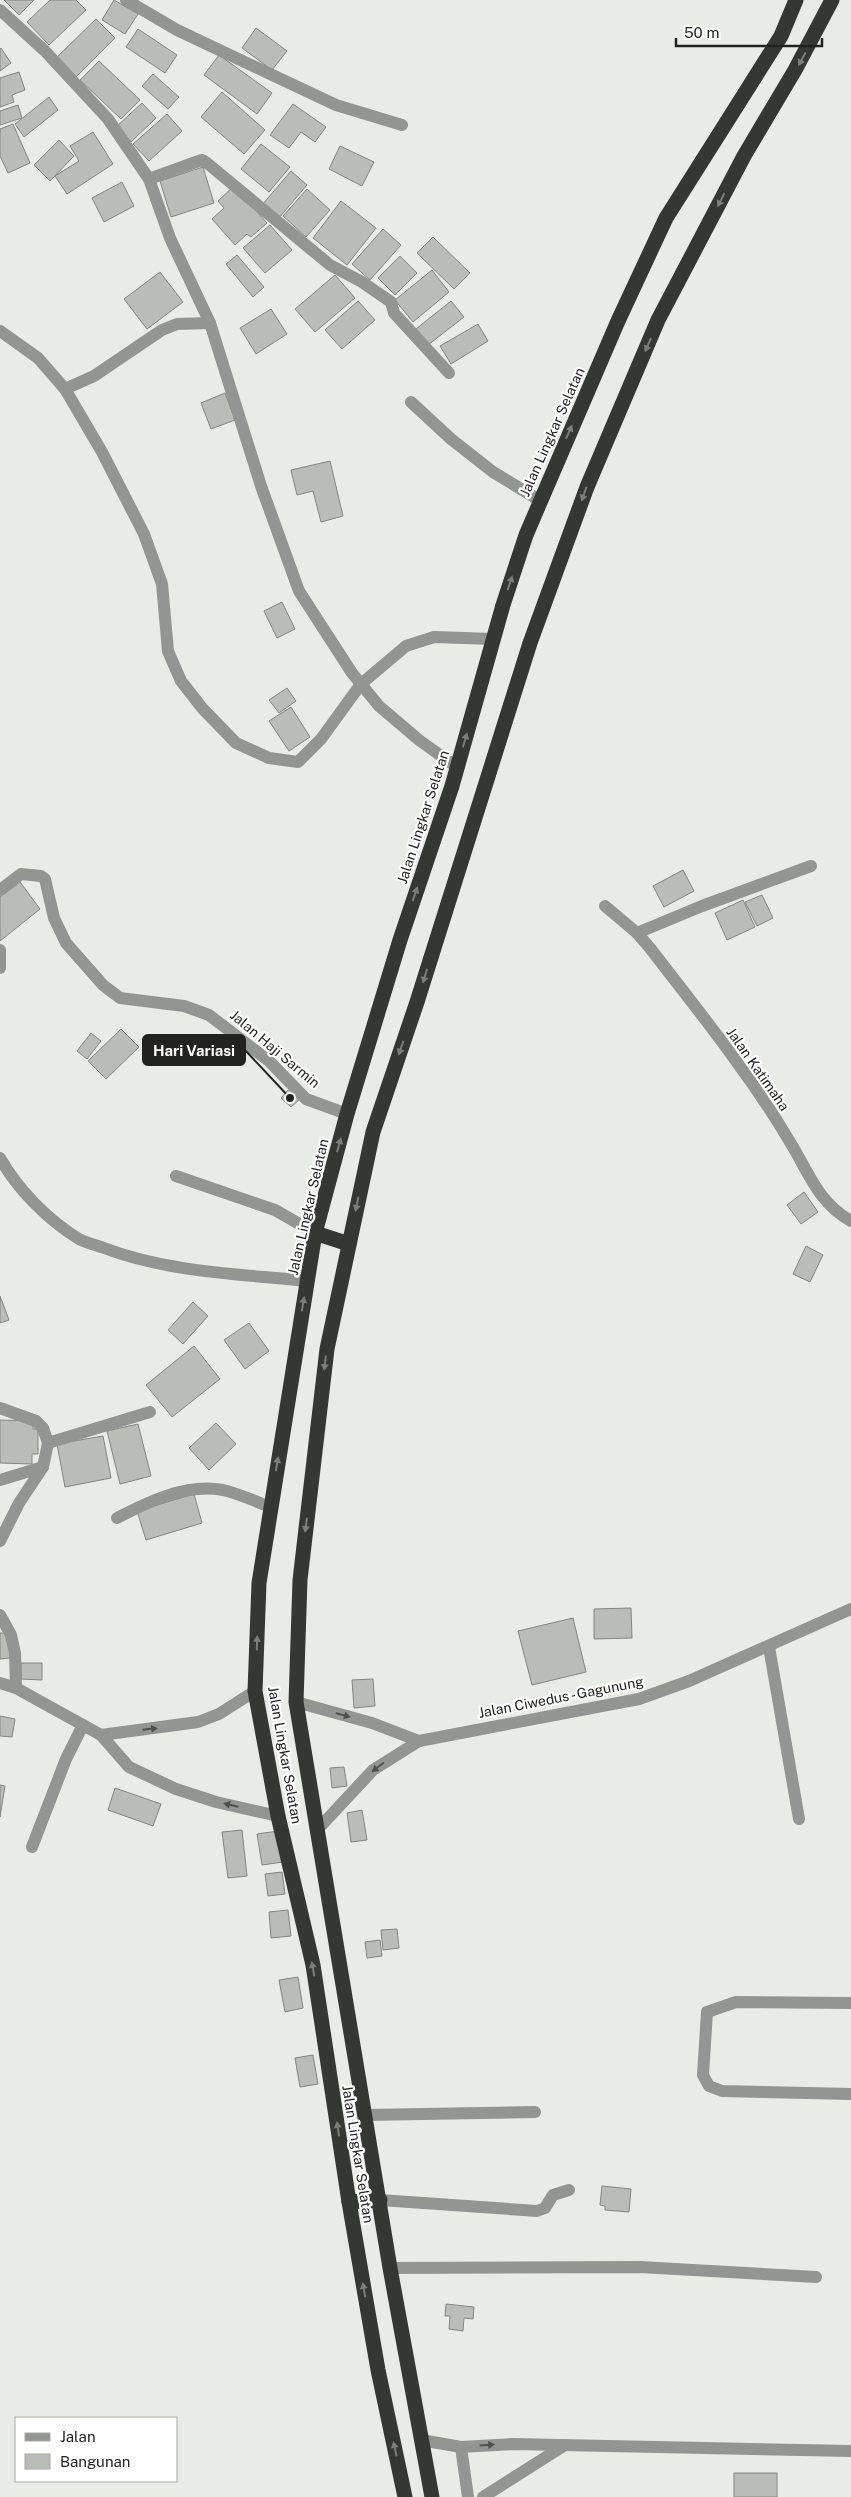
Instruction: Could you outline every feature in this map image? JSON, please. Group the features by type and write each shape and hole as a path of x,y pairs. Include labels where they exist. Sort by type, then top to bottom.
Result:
{"highway":[{"name":"Jalan Lingkar Selatan","path":"405,2497 378,2370 349,2202 312,1965 278,1816 255,1691 259,1582 270,1507 315,1233 347,1114 386,985 458,768 493,639 539,500 666,218 781,36 796,0"},
{"name":"Jalan Lingkar Selatan","path":"432,2497 390,2268 319,1828 296,1702 300,1580 327,1349 373,1132 417,1002 530,643 586,487 658,320 744,156 795,70 832,0"},
{"path":"315,1233 349,1244"},
{"path":"349,2202 380,2200"}],"street":[{"path":"126,0 176,30 336,105 402,125"},
{"path":"0,10 45,51 108,120 149,179 170,238 210,323 261,486 299,591 361,684 392,717 458,768"},
{"path":"149,179 202,160 207,163 330,265 362,282 391,302 394,313 449,374"},
{"path":"65,389 94,376 162,330 177,324 210,323"},
{"path":"0,331 38,358 65,389 102,452 144,534 162,584 168,651 181,680 203,709 236,743 269,758 298,762 321,740 361,684 406,646 434,636 493,639"},
{"path":"411,402 451,439 493,472 539,500"},
{"path":"637,933 702,906 811,866"},
{"name":"Jalan Haji Sarmin","path":"0,890 21,874 41,876 46,879 54,918 66,943 103,985 120,998 184,1006 209,1015 269,1061 306,1099 347,1114"},
{"name":"Jalan Katimaha","path":"605,906 637,933 736,1060 794,1149 804,1171 820,1195 836,1213 851,1221"},
{"path":"0,950 0,968"},
{"path":"0,1158 7,1171 44,1213 80,1239 125,1256 181,1267 306,1281"},
{"path":"176,1176 276,1210 315,1233"},
{"path":"0,1408 36,1421 43,1428 48,1443 43,1467 19,1503 0,1542"},
{"path":"48,1443 150,1412"},
{"path":"0,1480 43,1467"},
{"path":"117,1518 159,1497 196,1490 222,1490 270,1507"},
{"name":"Jalan Ciwedus - Gagunung","path":"418,1741 639,1699 689,1681 851,1609"},
{"path":"0,1615 11,1635 15,1653 16,1688"},
{"path":"769,1646 799,1819"},
{"path":"0,1683 16,1688 101,1735 129,1767 137,1771 176,1789 216,1802 278,1816"},
{"path":"101,1735 198,1722 220,1714 255,1691"},
{"path":"296,1702 372,1723 418,1741"},
{"path":"32,1847 66,1759 83,1725"},
{"path":"319,1828 374,1770 418,1741"},
{"path":"851,2003 736,2002 707,2012 703,2075 709,2086 722,2091 851,2094"},
{"path":"365,2115 535,2112"},
{"path":"380,2200 537,2211 545,2208 553,2195 569,2190"},
{"path":"390,2268 640,2267 816,2277"},
{"path":"422,2440 461,2447 513,2444 851,2451"},
{"path":"483,2497 565,2445"},
{"path":"461,2447 468,2497"}],"building":[{"path":"4,0 34,0 19,15"},
{"path":"50,0 76,0 86,10 49,45 27,22"},
{"path":"114,0 138,14 125,34 102,20"},
{"path":"96,19 115,38 74,79 55,59"},
{"path":"256,28 287,51 272,70 242,48"},
{"path":"138,29 177,55 165,73 126,47"},
{"path":"0,49 11,63 0,71"},
{"path":"219,55 272,93 257,114 204,75"},
{"path":"99,61 140,100 121,119 80,80"},
{"path":"19,72 25,90 12,95 14,102 0,107 0,78"},
{"path":"153,74 179,97 168,109 142,86"},
{"path":"222,92 265,130 244,154 201,117"},
{"path":"49,97 58,110 24,137 15,124"},
{"path":"142,103 156,118 131,142 117,126"},
{"path":"293,104 326,127 315,142 301,132 289,148 270,135"},
{"path":"18,105 22,118 0,125 0,111"},
{"path":"167,114 182,131 149,161 133,144"},
{"path":"13,124 30,163 8,173 0,156 0,129"},
{"path":"93,132 113,164 67,194 55,176 79,161 70,146"},
{"path":"59,140 74,156 50,181 34,165"},
{"path":"261,144 290,167 269,192 241,169"},
{"path":"340,146 374,162 362,186 329,169"},
{"path":"203,167 214,203 171,217 160,181"},
{"path":"291,171 307,185 278,219 262,205"},
{"path":"122,182 134,206 104,222 92,198"},
{"path":"234,186 267,223 251,237 247,234 235,245 212,219 224,208 218,201"},
{"path":"307,189 330,210 306,237 283,216"},
{"path":"341,201 376,228 347,265 313,238"},
{"path":"270,225 292,250 265,273 243,248"},
{"path":"383,229 401,245 370,280 352,264"},
{"path":"433,237 470,273 454,289 417,253"},
{"path":"237,255 264,287 253,297 226,264"},
{"path":"400,256 417,273 395,295 378,278"},
{"path":"432,270 449,292 413,322 395,300"},
{"path":"160,272 183,302 147,329 124,299"},
{"path":"335,275 355,298 315,332 295,309"},
{"path":"358,301 375,320 342,349 325,330"},
{"path":"451,301 464,317 428,345 416,329"},
{"path":"271,309 287,334 256,354 240,328"},
{"path":"478,324 488,341 451,364 440,346"},
{"path":"225,393 235,420 211,429 201,403"},
{"path":"330,461 343,516 321,522 313,491 297,495 291,470"},
{"path":"282,602 295,629 277,638 264,611"},
{"path":"287,688 296,701 279,713 269,700"},
{"path":"291,707 310,737 289,751 269,721"},
{"path":"683,870 694,891 664,907 653,886"},
{"path":"20,882 40,909 0,941 0,897"},
{"path":"762,895 773,918 757,926 745,902"},
{"path":"743,900 755,927 727,940 715,913"},
{"path":"121,1029 139,1047 106,1079 88,1061"},
{"path":"91,1033 101,1041 87,1059 77,1051"},
{"path":"289,1089 300,1099 291,1107 281,1098"},
{"path":"804,1192 818,1212 801,1224 787,1205"},
{"path":"806,1246 823,1255 810,1282 793,1274"},
{"path":"0,1296 9,1320 0,1323"},
{"path":"193,1302 208,1316 183,1344 168,1330"},
{"path":"249,1323 269,1351 245,1369 224,1340"},
{"path":"194,1346 220,1379 172,1417 146,1385"},
{"path":"0,1420 33,1421 33,1429 38,1429 38,1454 32,1454 32,1464 0,1463"},
{"path":"216,1423 236,1444 209,1470 189,1448"},
{"path":"138,1424 151,1476 120,1484 107,1431"},
{"path":"103,1436 111,1478 65,1487 57,1444"},
{"path":"194,1494 202,1523 146,1540 137,1511"},
{"path":"631,1608 632,1638 594,1639 594,1609"},
{"path":"573,1618 586,1672 532,1685 518,1631"},
{"path":"0,1633 9,1633 10,1658 0,1659"},
{"path":"21,1663 42,1663 42,1680 21,1679"},
{"path":"373,1679 375,1706 354,1708 352,1680"},
{"path":"0,1716 15,1719 12,1737 0,1736"},
{"path":"344,1767 347,1786 332,1788 330,1768"},
{"path":"0,1785 5,1786 0,1817"},
{"path":"115,1788 161,1804 153,1826 108,1810"},
{"path":"362,1810 367,1840 351,1842 347,1813"},
{"path":"242,1830 247,1876 228,1878 222,1832"},
{"path":"278,1831 283,1862 262,1865 257,1834"},
{"path":"282,1872 285,1894 268,1896 265,1874"},
{"path":"288,1910 291,1936 271,1938 269,1912"},
{"path":"397,1929 399,1948 383,1950 381,1930"},
{"path":"380,1940 382,1956 367,1958 365,1942"},
{"path":"298,1977 303,2008 285,2012 279,1980"},
{"path":"313,2055 318,2084 300,2087 295,2058"},
{"path":"602,2186 631,2189 629,2212 605,2210 605,2206 600,2205"},
{"path":"446,2304 474,2307 473,2319 464,2318 463,2331 449,2329 450,2316 445,2316"},
{"path":"734,2473 777,2473 777,2497 734,2497"}],"place":[{"name":"Hari Variasi","path":"290,1098"}]}
